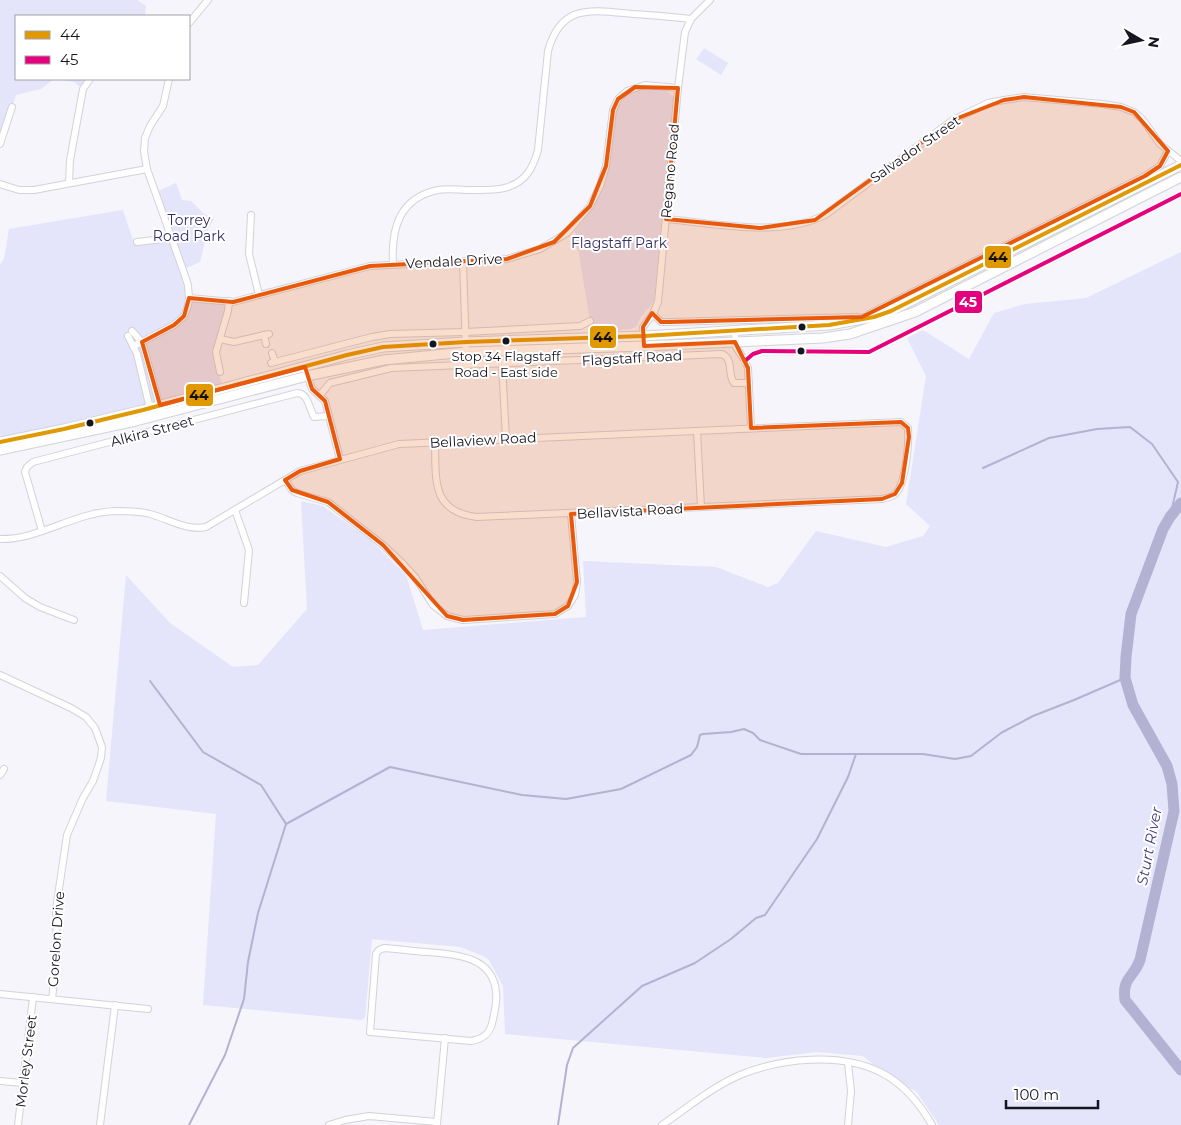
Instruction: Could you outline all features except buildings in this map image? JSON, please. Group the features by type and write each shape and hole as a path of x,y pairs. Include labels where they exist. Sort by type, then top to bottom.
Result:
{"main road":[{"name":"Flagstaff Road","path":"306,372 348,355 384,347 466,337 644,336 829,325 874,317 891,311 1181,163"},
{"name":"Flagstaff Road","path":"0,450 78,434 306,372 384,360 466,352 824,338 850,334 915,312 1181,177"},
{"name":"Flagstaff Road","path":"0,442 151,413"}],"street":[{"path":"190,22 208,0"},
{"name":"Regano Road","path":"644,346 643,327 653,314 658,302 685,32 691,19 710,0"},
{"path":"393,264 394,230 401,214 410,204 424,194 440,190 494,190 507,188 528,174 534,165 538,150 548,52 552,36 572,16 586,11 602,11 691,19"},
{"path":"69,183 70,160 83,89 89,80"},
{"path":"134,346 174,326 184,316 188,306 188,285 146,169 144,151 145,138 150,126 163,106 169,80"},
{"name":"Vendale Drive","path":"189,298 233,302 370,266 507,259 540,249 567,233 590,206 600,186 606,166 613,110 618,99 627,92 645,85 678,88"},
{"name":"Salvador Street","path":"666,219 760,228 799,225 815,220 953,120 988,103 1024,97 1102,104 1121,107 1134,112 1160,144 1176,156 1181,163"},
{"path":"0,144 12,107"},
{"path":"653,314 661,322 862,317 881,310 902,297 1145,176 1160,166 1168,151"},
{"path":"0,184 19,190 34,190 146,169"},
{"path":"745,361 753,354 762,351 869,352 1181,194"},
{"path":"251,214 248,254 260,295"},
{"path":"137,242 171,238"},
{"path":"462,262 466,352"},
{"path":"220,372 216,352 228,302"},
{"path":"272,353 273,363 390,334 466,337 580,326 590,321"},
{"path":"735,331 736,347 748,368 750,428"},
{"path":"151,413 130,333 142,342 161,410"},
{"path":"220,338 234,342 266,334 266,344"},
{"name":"Flagstaff Road","path":"320,395 330,384 391,368 722,354 729,360 731,379 734,383 749,383"},
{"path":"502,364 506,439"},
{"path":"306,372 312,389 325,401 340,459"},
{"name":"Alkira Street","path":"42,531 25,472 27,467 33,462 300,392 304,395 314,417 329,416"},
{"name":"Bellaview Road","path":"0,539 14,539 79,517 113,511 149,513 198,529 206,527 300,471 399,444 901,422 908,428 909,437 902,483 894,494 882,499"},
{"path":"697,431 701,507"},
{"name":"Bellavista Road","path":"436,443 436,479 440,495 449,508 463,516 571,514 882,499"},
{"path":"285,480 292,490 297,493 328,502 335,507 383,545 403,564 415,577 433,605 447,616 463,620 555,614 568,606 574,595 577,582 571,514"},
{"path":"235,510 249,550 244,603"},
{"path":"0,576 32,603 74,620"},
{"name":"Gorelon Drive","path":"0,675 71,708 86,717 94,728 102,747 93,781 67,835 56,909 57,955 52,999"},
{"path":"384,948 458,954 480,964 488,972 496,992 492,1026 489,1033 477,1040 445,1038 370,1032 376,954 379,950 384,948"},
{"path":"0,994 148,1008"},
{"name":"Morley Street","path":"18,1125 33,997"},
{"path":"100,1125 115,1005"},
{"path":"329,1125 370,1116 437,1123 445,1038"},
{"path":"665,1124 706,1095 738,1076 771,1064 808,1060 848,1063 882,1073 896,1083 921,1107 932,1125"},
{"path":"848,1063 851,1091 848,1125"},
{"path":"0,1081 23,1083"}],"highlighted area":[{"path":"635,87 678,88 666,219 760,228 815,220 953,120 1004,100 1024,97 1121,107 1134,112 1168,151 1160,166 1145,176 862,317 661,322 652,313 643,327 644,346 735,342 748,368 751,428 901,422 908,428 909,437 902,483 895,494 882,499 571,514 577,582 568,606 555,614 463,620 447,616 383,545 328,502 292,490 285,480 300,471 340,459 325,401 312,389 305,367 160,405 142,342 174,325 184,316 189,298 233,302 370,266 507,259 554,242 590,206 606,166 613,110 618,99"}],"green space":[{"path":"0,0 137,0 146,6 145,15 15,15 15,80 53,80 41,89 16,95 0,146"},
{"path":"704,48 728,63 721,75 696,59"},
{"path":"61,80 89,80 83,89 74,82"},
{"name":"Flagstaff Park","path":"645,89 666,91 674,100 654,302 640,318 637,326 631,329 591,332 575,230 595,204 604,186 610,166 616,113 621,102 628,95"},
{"name":"Torrey Road Park","path":"176,183 182,200 191,201 203,213 214,219 208,229 200,262 184,269 156,192"},
{"path":"123,210 134,243 171,238 189,298 229,301 216,352 222,389 0,442 0,265 4,259 9,229"},
{"path":"1181,252 1181,1125 939,1125 916,1091 896,1083 863,1056 817,1052 766,1058 505,1034 503,986 489,960 460,947 372,939 365,1018 361,1020 203,1005 216,814 106,801 126,575 170,623 233,667 258,665 307,609 301,501 323,506 369,539 406,575 423,630 586,617 583,561 716,567 768,587 778,583 816,531 886,547 923,536 930,526 906,504 926,376 907,338 923,330 969,359 994,313 1025,304 1086,298"}],"waterway":[{"path":"983,468 1049,438 1097,429 1130,427 1152,444 1178,482 1170,517"},
{"name":"Sturt River","path":"1181,503 1163,529 1131,614 1125,678 1133,705 1167,766 1172,784 1174,811 1140,960 1127,982 1124,992 1125,1000 1181,1070"},
{"path":"558,1125 567,1065 573,1048 642,986 695,963 731,939 756,918 765,915 817,839 848,777 856,754 923,754 955,759 971,756 1001,733 1033,716 1125,678"},
{"path":"150,681 203,752 261,785 286,824"},
{"path":"189,1125 225,1055 244,999 248,962 258,913 286,824 390,767 522,795 566,799 621,789 691,755 697,747 700,735 703,734 744,729 753,733 760,740 801,754 856,754"}],"transit line":[{"name":"44","path":"0,442 143,410 383,347 466,342 644,336 829,325 874,317 891,311 1181,165"},
{"name":"45","path":"745,361 753,354 762,351 869,352 1181,194"}],"place":[{"name":"Stop 34 Flagstaff Road - East side","path":"506,341"}]}
